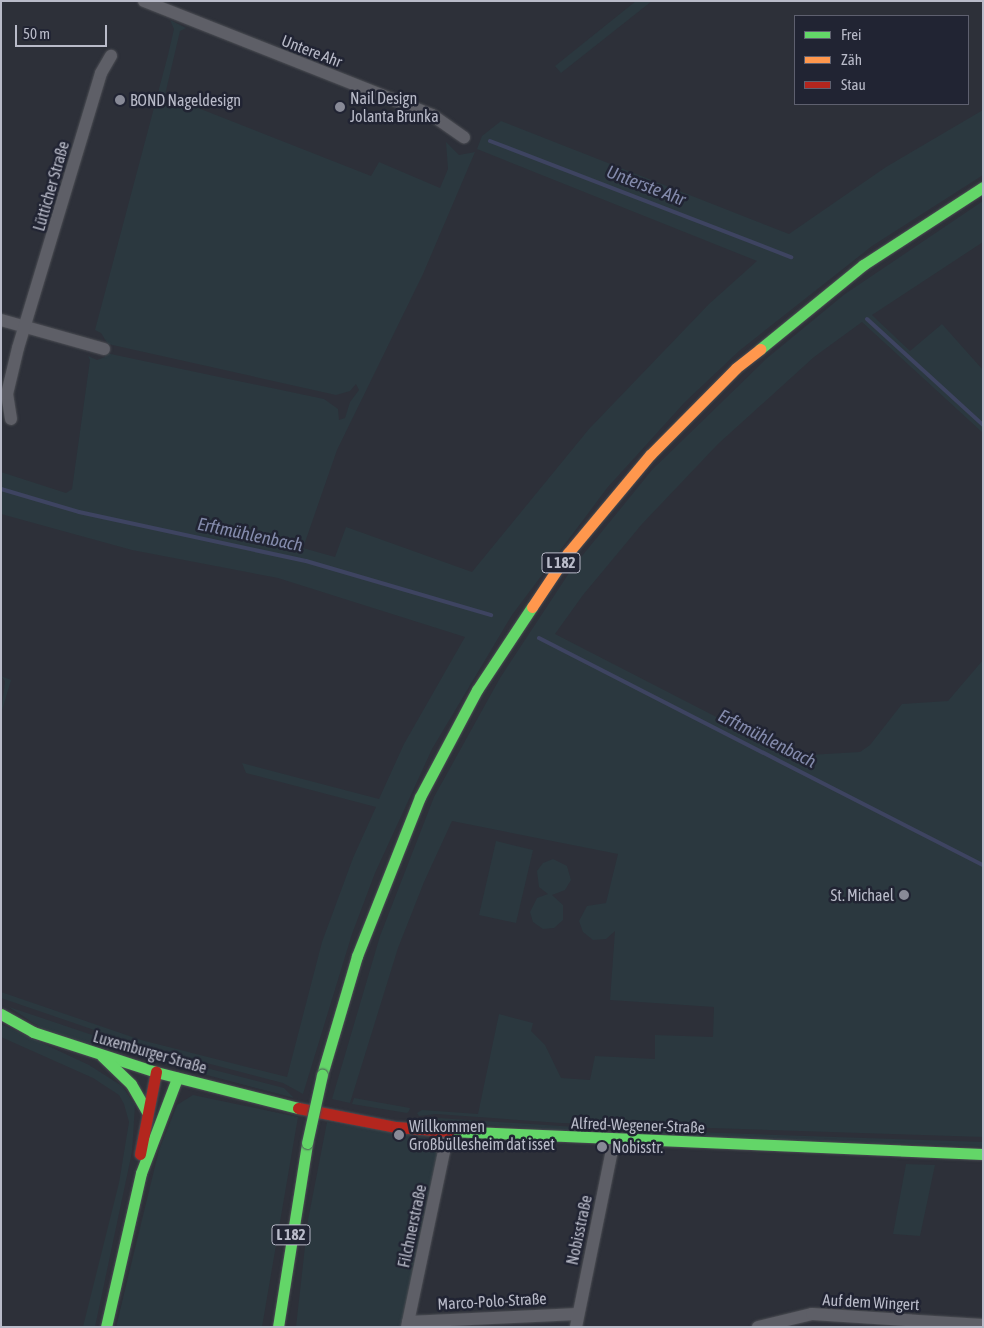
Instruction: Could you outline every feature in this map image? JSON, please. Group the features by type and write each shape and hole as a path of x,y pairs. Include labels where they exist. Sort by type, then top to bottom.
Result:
{"main road":[{"name":"L 182","path":"278,1327 307,1143 322,1076 357,956 420,797 477,690 568,553 650,455 736,368 863,265 983,187"},
{"name":"Luxemburger Straße","path":"1,1014 33,1032 102,1056 176,1078 294,1107"},
{"path":"102,1056 132,1084 147,1112"},
{"path":"141,1173 140,1156 156,1072"},
{"path":"106,1327 141,1173 176,1078"},
{"name":"Alfred-Wegener-Straße","path":"294,1107 381,1125 448,1132 983,1154"}],"street":[{"name":"Untere Ahr","path":"144,1 432,114 464,137"},
{"name":"Lütticher Straße","path":"11,420 8,394 26,327 101,73 111,56"},
{"path":"1,320 104,349"},
{"name":"Filchnerstraße","path":"408,1324 448,1132"},
{"name":"Nobisstraße","path":"577,1320 614,1140"},
{"name":"Auf dem Wingert","path":"758,1327 812,1314 983,1325"},
{"name":"Marco-Polo-Straße","path":"408,1324 577,1320"}],"shaded area":[{"path":"636,1 652,1 561,73 555,66"},
{"path":"170,20 186,28 180,31 165,95 371,176 379,162 440,188 448,169 446,142 459,155 475,152 423,274 337,450 303,548 335,557 346,527 472,572 589,429 709,304 757,261 477,149 482,136 501,121 789,234 886,167 983,110 983,175 872,246 739,351 685,402 607,488 512,615 432,749 375,873 352,934 303,1094 283,1083 138,1045 1,998 1,992 141,1040 287,1077 322,942 353,858 376,807 246,773 242,763 379,799 404,744 465,637 278,578 132,550 1,514 1,472 66,493 72,489 90,360 88,356 97,360 105,357 106,353 324,399 338,409 339,420 345,418 350,402 359,390 356,384 350,391 336,395 108,344 101,333 95,330 168,55 174,29"},
{"path":"983,201 983,242 872,315 910,351 942,324 983,370 983,433 862,322 814,357 718,444 642,524 583,595 555,634 792,756 860,752 870,745 902,704 948,701 983,660 983,1137 561,1123 436,1114 419,1116 417,1113 422,1110 478,1114 499,1014 533,1023 531,1031 545,1045 561,1078 590,1080 595,1056 655,1059 655,1035 713,1037 714,1007 610,1000 615,931 606,939 593,940 583,932 579,921 587,906 606,903 618,854 452,821 424,882 398,948 350,1103 332,1099 380,936 434,797 500,678 573,567 652,470 766,359 845,294"},
{"path":"1,676 11,680 1,714 5,681"},
{"path":"496,841 533,850 516,923 479,915"},
{"path":"553,859 567,866 571,880 565,890 552,895 563,905 563,920 554,928 543,929 533,922 530,912 537,898 548,894 539,887 537,871 543,863"},
{"path":"9,1007 140,1051 284,1088 294,1098 90,1044 41,1028"},
{"path":"1,1024 89,1065 122,1086 135,1105 132,1152 95,1327 83,1327 119,1183 129,1122 124,1104 119,1095 93,1078 1,1037"},
{"path":"193,1095 298,1117 262,1327 116,1327 159,1150 177,1105"},
{"path":"354,1098 410,1108 407,1113 352,1104"},
{"path":"438,1118 590,1128 590,1133 420,1120"},
{"path":"327,1122 427,1138 440,1145 404,1327 296,1327 308,1220"},
{"path":"632,1130 983,1142 983,1147 632,1134"},
{"path":"906,1164 935,1165 920,1236 893,1234"}],"waterway":[{"name":"Unterste Ahr","path":"490,141 791,257"},
{"name":"Unterste Ahr","path":"867,319 983,425"},
{"name":"Erftmühlenbach","path":"1,489 79,512 306,561 491,615"},
{"name":"Erftmühlenbach","path":"539,638 983,865"}],"traffic: fast":[{"path":"760,349 863,265 983,187"},
{"path":"322,1075 357,956 420,797 477,690 532,607"},
{"path":"1,1014 33,1032 156,1072 298,1108"},
{"path":"102,1056 131,1084 147,1112"},
{"path":"307,1143 322,1075"},
{"path":"106,1327 141,1173 177,1078"},
{"path":"449,1131 983,1154"},
{"path":"278,1327 307,1143"}],"traffic: slow":[{"path":"532,607 568,553 650,455 736,368 760,349"}],"traffic: jam":[{"path":"140,1154 156,1072"},
{"path":"298,1108 396,1127 449,1131"}],"place":[{"name":"BOND Nageldesign","path":"120,100"},
{"name":"Nail Design Jolanta Brunka","path":"340,107"},
{"name":"St. Michael","path":"904,895"},
{"name":"Willkommen Großbüllesheim dat isset","path":"399,1135"},
{"name":"Nobisstr.","path":"602,1147"}]}
